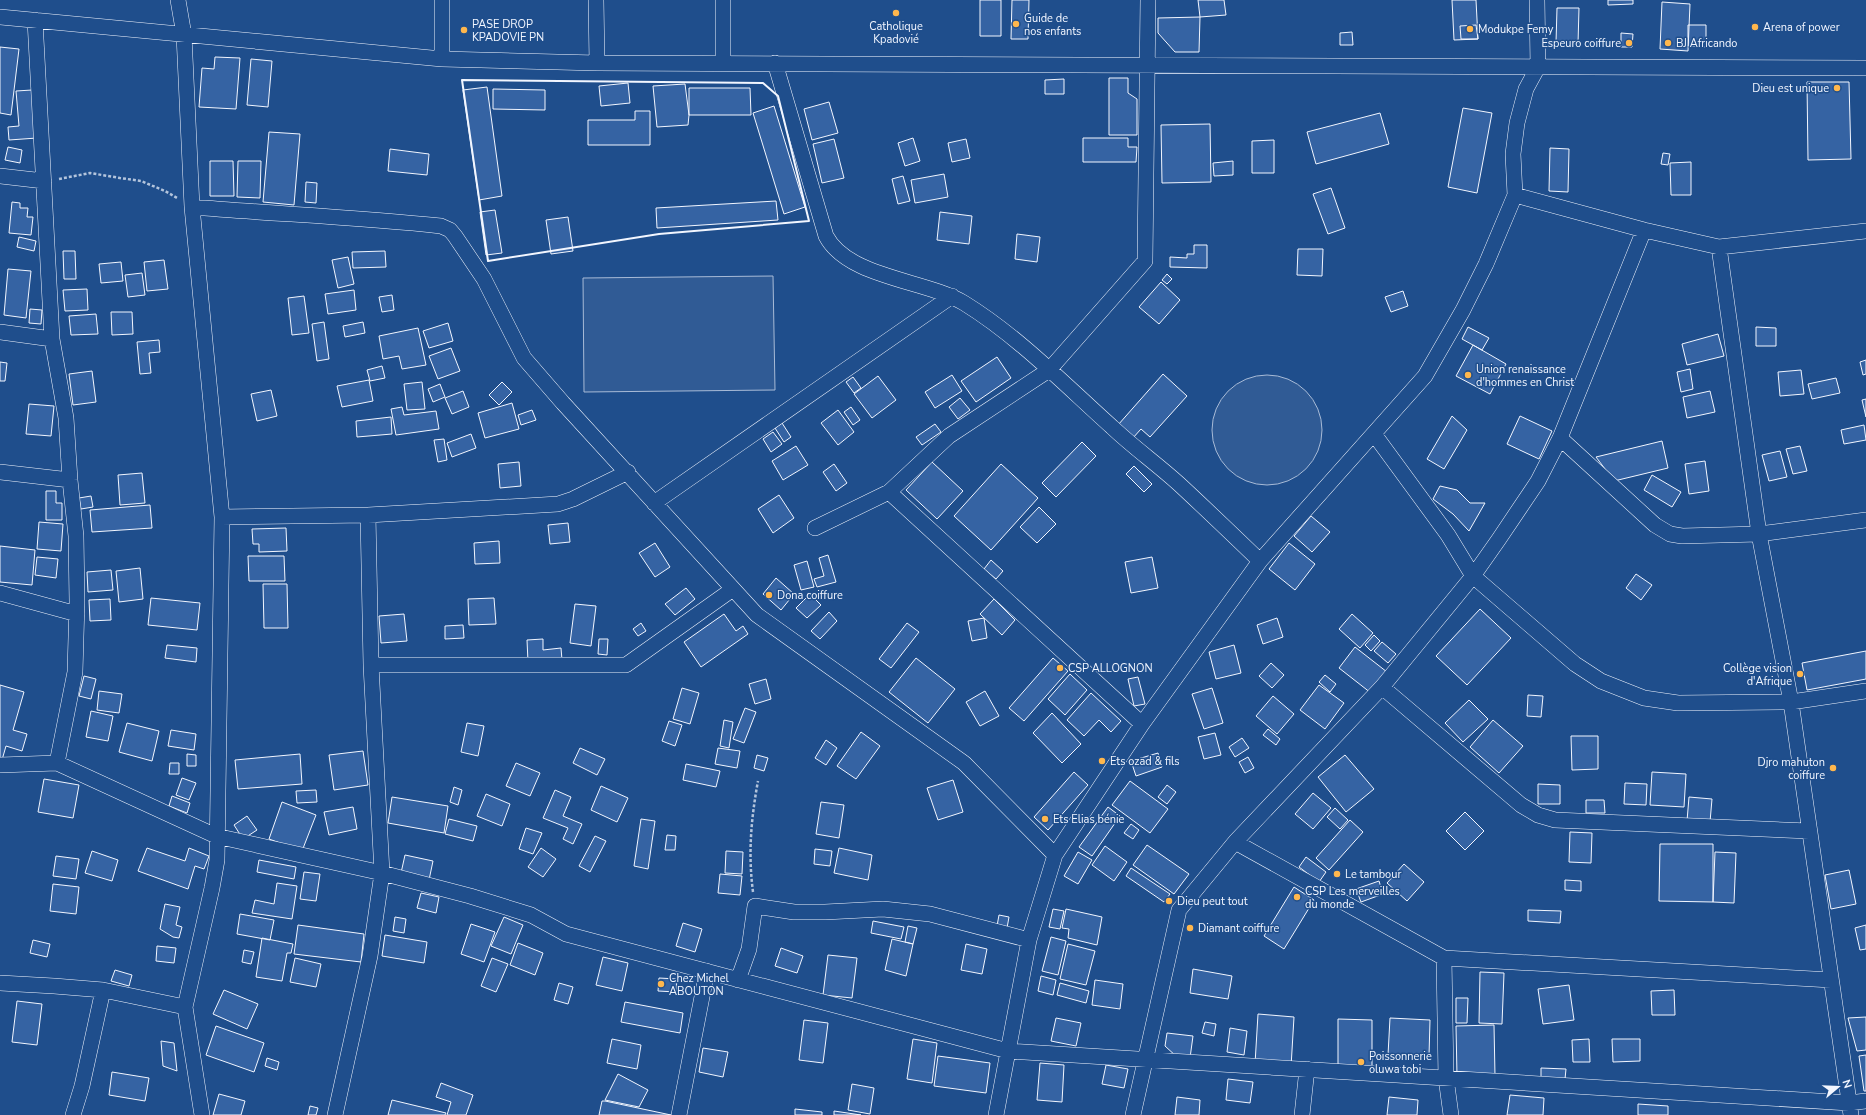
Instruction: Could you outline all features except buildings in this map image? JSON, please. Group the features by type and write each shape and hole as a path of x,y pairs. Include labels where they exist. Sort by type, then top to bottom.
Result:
{"street":[{"path":"178,0 184,35 192,207 222,517 216,836 217,860 185,1007 202,1115"},
{"path":"442,0 442,59"},
{"path":"596,0 597,63"},
{"path":"723,0 723,63"},
{"path":"815,528 889,492 949,436 1049,370 1145,261 1148,0"},
{"path":"996,1115 1030,940 1055,855 1142,724 1260,561 1425,376 1463,310 1486,264 1514,195 1513,154 1517,123 1526,89 1538,67 1537,0"},
{"path":"0,16 442,59 597,63 1866,68"},
{"path":"35,20 52,339 66,418 70,480 76,536 77,614 75,672 57,763"},
{"path":"774,63 826,236 831,246 851,260 874,272 952,296 989,319 1016,340 1133,446 1178,483 1260,561"},
{"path":"0,176 44,182"},
{"path":"1514,195 1644,230 1718,247 1866,231"},
{"path":"192,207 291,215 374,219 441,226 450,230 456,236 484,279 524,358 563,403 628,472 654,503 757,614 964,763 1055,855"},
{"path":"1133,1115 1179,910 1235,842 1382,687 1473,576 1538,481 1560,438 1644,230"},
{"path":"1718,247 1759,534 1791,702 1850,1109"},
{"path":"654,503 952,296"},
{"path":"0,332 52,339"},
{"path":"1374,434 1448,535 1473,576 1576,664 1601,681 1623,691 1644,698 1678,703 1791,702 1866,691"},
{"path":"1560,438 1655,525 1670,534 1682,536 1759,534 1866,520"},
{"path":"0,472 70,480"},
{"path":"222,517 368,515 558,504 573,499 628,472"},
{"path":"889,492 1142,724"},
{"path":"334,1115 370,956 382,873 371,665 368,515"},
{"path":"371,665 626,665 733,589"},
{"path":"0,593 77,614"},
{"path":"1382,687 1503,791 1538,815 1555,820 1809,830"},
{"path":"0,765 57,763 216,836 382,873 470,896 531,915 566,934 1008,1051 1446,1078 1850,1109 1866,1101"},
{"path":"1235,842 1444,958 1831,980"},
{"path":"738,980 749,950 755,906 794,912 883,909 930,914 1030,940"},
{"path":"1444,958 1446,1078 1451,1115"},
{"path":"679,1115 707,971"},
{"path":"0,983 103,990 185,1007"},
{"path":"73,1115 82,1086 103,990"},
{"path":"1302,1115 1307,1070"}],"path":[{"path":"44,182 90,173 141,181 165,191 192,207"},
{"path":"755,906 750,857 751,825 758,781"}],"shaded area":[{"path":"773,276 775,390 584,392 583,278"},
{"path":"1267,375 1288,379 1298,384 1306,391 1313,399 1318,409 1322,430 1318,451 1313,461 1306,469 1298,476 1288,481 1267,485 1246,481 1236,476 1228,469 1221,461 1216,451 1212,430 1216,409 1221,399 1228,391 1236,384 1246,379"}],"wall":[{"path":"462,80 763,83 778,96 809,221 659,234 488,261 462,80"}],"place":[{"name":"Catholique Kpadovié","path":"896,13"},
{"name":"Guide de nos enfants","path":"1016,24"},
{"name":"Arena of power","path":"1755,27"},
{"name":"Modukpe Femy","path":"1470,29"},
{"name":"PASE DROP KPADOVIE PN","path":"464,30"},
{"name":"Espeuro coiffure","path":"1629,43"},
{"name":"BJ Africando","path":"1668,43"},
{"name":"Dieu est unique","path":"1837,88"},
{"name":"Union renaissance d'hommes en Christ","path":"1468,375"},
{"name":"Dona coiffure","path":"769,595"},
{"name":"CSP ALLOGNON","path":"1060,668"},
{"name":"Collège vision d'Afrique","path":"1800,674"},
{"name":"Ets ozad & fils","path":"1102,761"},
{"name":"Djro mahuton coiffure","path":"1833,768"},
{"name":"Ets Elias bénie","path":"1045,819"},
{"name":"Le tambour","path":"1337,874"},
{"name":"CSP Les merveilles du monde","path":"1297,897"},
{"name":"Dieu peut tout","path":"1169,901"},
{"name":"Diamant coiffure","path":"1190,928"},
{"name":"Chez Michel ABOUTON","path":"661,984"},
{"name":"Poissonnerie oluwa tobi","path":"1361,1062"}]}
